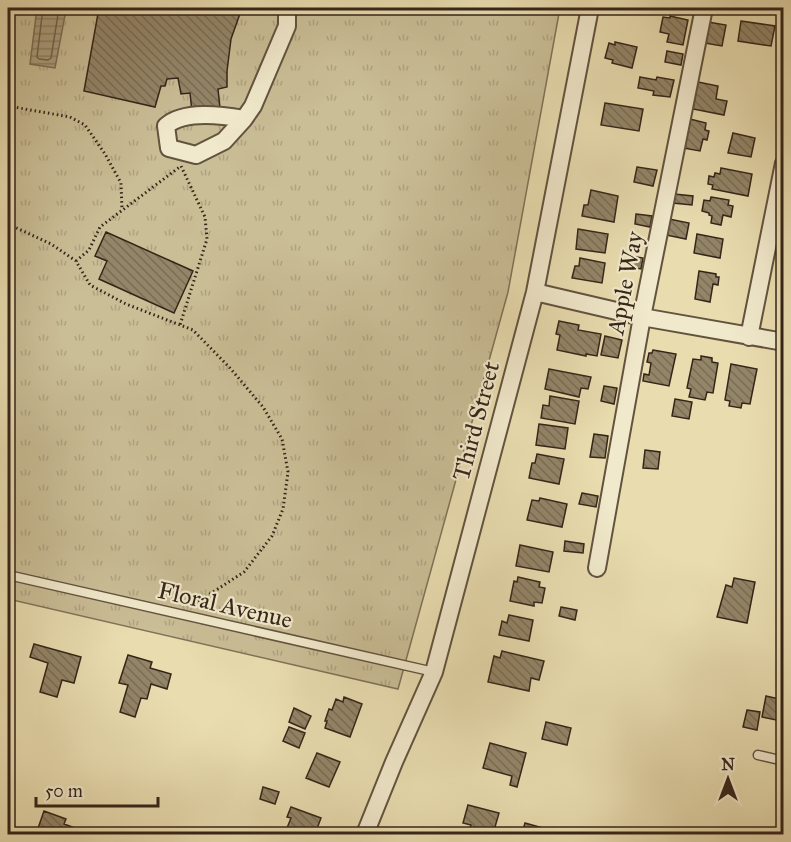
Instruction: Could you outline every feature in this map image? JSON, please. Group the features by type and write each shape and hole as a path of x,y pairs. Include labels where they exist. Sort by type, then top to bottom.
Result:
{"street":[{"path":"244,119 252,106 287,26 287,8"},
{"name":"Third Street","path":"365,834 393,762 434,672 535,292 590,8"},
{"name":"Apple Way","path":"597,568 642,317 704,8"},
{"path":"749,337 783,163"},
{"path":"535,292 642,317 783,342"}],"lane":[{"name":"Floral Avenue","path":"8,575 434,672"},
{"path":"758,756 783,761"}],"path":[{"path":"8,106 70,117 85,125 121,183 122,210"},
{"path":"76,261 89,250 100,227 181,166 205,217 207,239 180,325"},
{"path":"8,224 51,244 76,261 90,285 126,303 193,330 230,368 263,407 282,439 288,472 283,509 272,536 244,572 178,614"}],"green space":[{"path":"8,8 560,8 508,292 398,689 8,599"}],"water":[{"path":"37,8 66,10 55,68 30,64"}],"building":[{"path":"99,8 142,8 173,13 175,8 242,8 231,39 227,87 218,89 220,108 192,112 190,93 181,94 178,78 167,79 165,86 161,86 155,107 84,91"},
{"path":"670,16 688,20 683,45 667,42 669,34 660,32 663,17 670,18"},
{"path":"741,21 775,26 771,46 738,41"},
{"path":"708,22 726,25 722,46 704,43"},
{"path":"615,42 637,47 632,68 612,63 613,60 605,58 609,43 615,45"},
{"path":"667,51 683,54 681,65 665,62"},
{"path":"640,77 674,80 670,97 653,95 654,91 638,88"},
{"path":"698,82 718,86 716,99 727,101 724,115 693,109"},
{"path":"605,103 643,109 639,131 601,125"},
{"path":"690,119 706,123 705,130 709,131 707,140 703,139 700,151 683,148"},
{"path":"733,133 755,138 751,157 728,153"},
{"path":"637,167 657,170 653,186 634,182"},
{"path":"721,168 752,174 748,196 712,189 713,185 708,184 709,176 714,177 715,173 720,174"},
{"path":"591,190 618,196 614,222 582,216 584,205 588,205"},
{"path":"674,194 693,196 692,205 673,203"},
{"path":"711,197 729,200 728,205 733,206 731,217 723,215 721,225 711,223 712,216 702,211 704,200 710,201"},
{"path":"636,214 652,216 650,227 635,224"},
{"path":"669,219 689,223 686,239 666,235"},
{"path":"578,229 608,234 605,253 576,249"},
{"path":"106,232 193,271 174,313 99,279 107,261 95,256"},
{"path":"697,234 723,239 720,258 694,253"},
{"path":"631,256 643,258 641,269 629,267"},
{"path":"580,258 605,263 602,283 572,278 575,266 579,266"},
{"path":"699,271 716,274 716,277 719,277 718,285 713,284 710,302 695,299"},
{"path":"559,321 579,325 578,330 601,334 597,356 557,350 560,335 556,334"},
{"path":"605,336 622,340 618,358 601,355"},
{"path":"653,350 676,354 669,386 643,381 644,374 649,375 651,363 647,362 649,353"},
{"path":"701,356 712,358 712,362 718,363 713,393 707,392 705,400 689,397 691,389 687,388 693,359 701,360"},
{"path":"731,364 757,369 750,404 742,403 741,408 729,406 730,401 725,400"},
{"path":"549,369 591,377 588,389 581,388 579,397 545,389"},
{"path":"782,380 784,380 784,406 777,405"},
{"path":"604,386 617,388 614,404 601,401"},
{"path":"550,396 579,401 575,424 541,418 543,405 549,406"},
{"path":"675,399 692,402 689,419 672,416"},
{"path":"539,424 568,428 565,449 536,445"},
{"path":"594,434 608,436 605,458 590,457"},
{"path":"645,450 660,452 658,469 643,468"},
{"path":"537,454 564,459 559,484 529,478 532,463 535,463"},
{"path":"582,493 598,496 596,507 579,504"},
{"path":"540,498 567,504 562,527 527,520 532,500 539,501"},
{"path":"565,541 584,544 583,553 564,551"},
{"path":"520,545 553,552 549,572 516,566"},
{"path":"518,577 540,582 539,587 545,588 542,603 534,602 534,606 510,601 514,581 517,582"},
{"path":"734,578 755,582 747,623 717,617 726,585 732,587"},
{"path":"561,607 577,610 575,620 559,616"},
{"path":"509,615 533,620 529,641 499,635 502,621 507,623"},
{"path":"34,644 81,657 74,683 62,680 57,697 40,692 48,663 30,657"},
{"path":"502,651 544,661 539,680 531,678 529,691 488,682 494,656 500,658"},
{"path":"128,655 152,662 150,668 171,674 167,689 151,684 147,699 141,698 135,717 120,712 128,685 119,683"},
{"path":"766,696 784,700 784,719 762,717"},
{"path":"344,697 362,704 350,737 325,728 329,709 332,710 336,699 343,702"},
{"path":"294,708 311,716 305,729 289,722"},
{"path":"747,710 760,712 757,730 743,727"},
{"path":"546,722 571,728 567,745 542,739"},
{"path":"289,727 305,733 299,748 283,741"},
{"path":"490,743 526,753 517,787 510,785 512,776 483,768"},
{"path":"317,753 340,762 329,787 306,778"},
{"path":"8,757 14,759 8,778"},
{"path":"263,787 279,792 275,804 260,799"},
{"path":"468,805 499,813 493,834 469,832 471,825 463,823"},
{"path":"291,807 321,818 315,834 303,834 287,828 291,818 287,817"},
{"path":"44,811 66,819 64,824 75,828 73,834 36,834"},
{"path":"525,823 543,828 542,834 522,834"}]}
